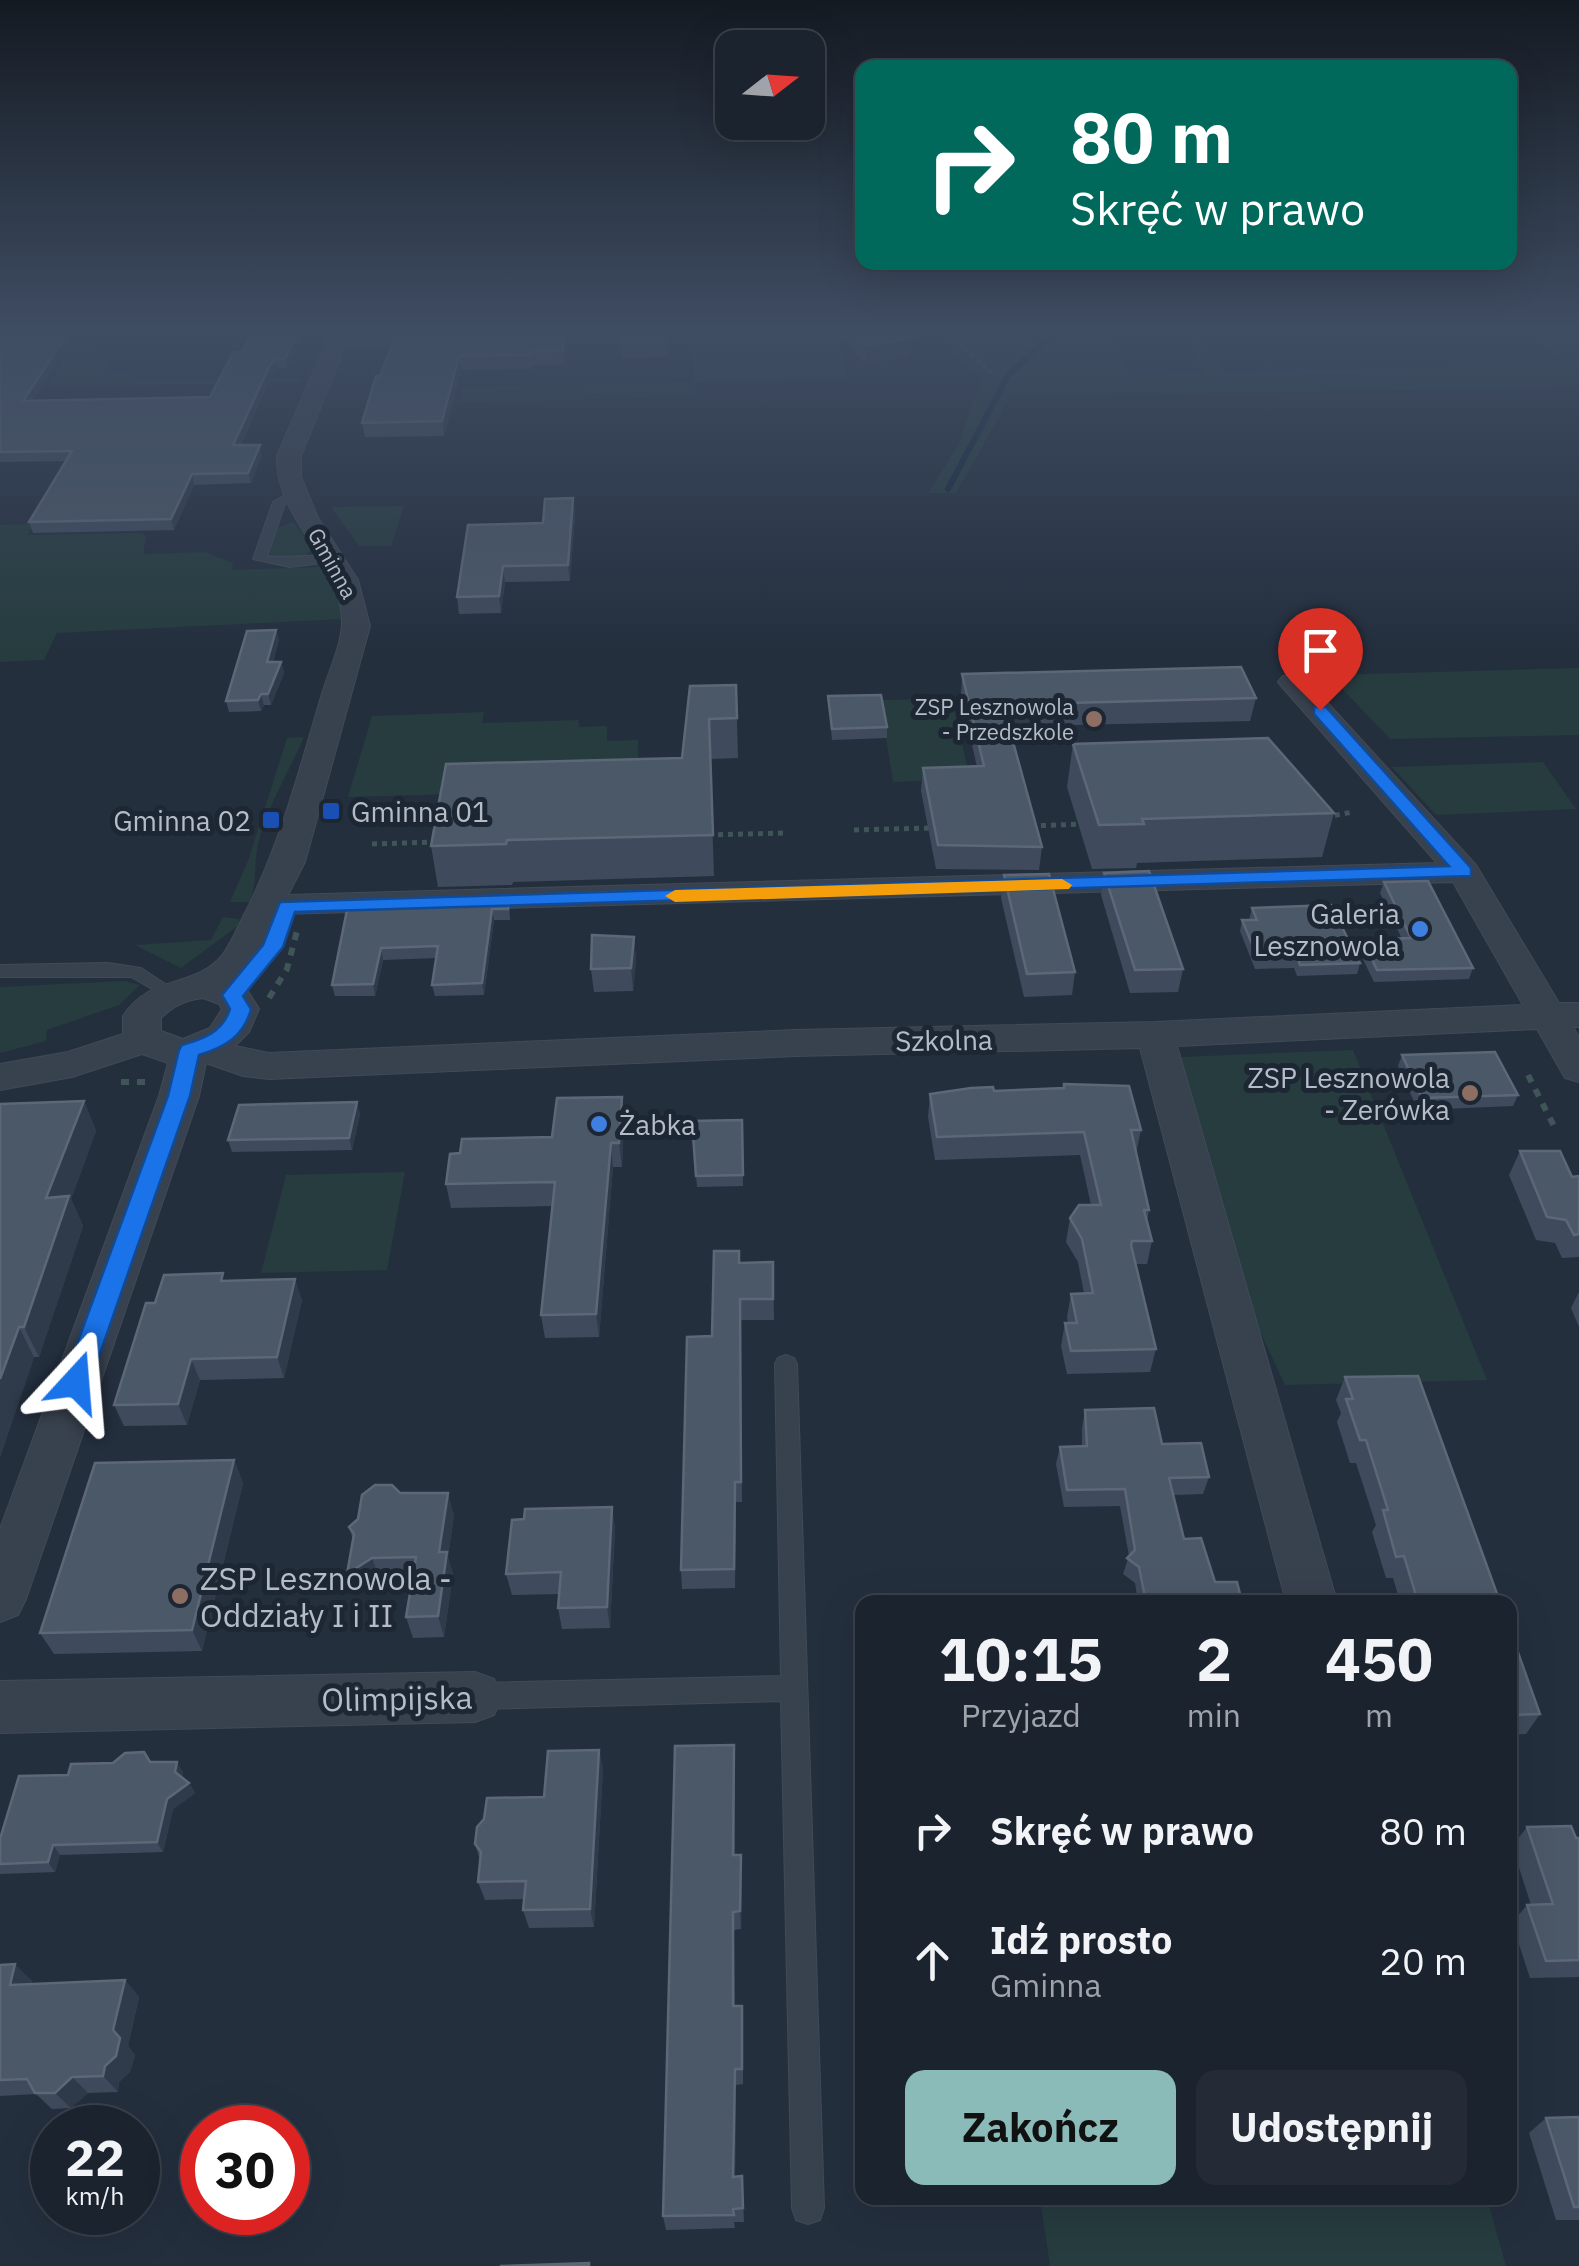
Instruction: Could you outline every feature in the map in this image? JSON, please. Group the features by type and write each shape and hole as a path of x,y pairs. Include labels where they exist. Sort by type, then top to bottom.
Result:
{"street":[{"path":"297,437 286,474 300,504"},
{"name":"Gminna","path":"214,1022 238,960 288,862 356,626 356,600 300,504"},
{"path":"1293,682 1464,872 1565,1015 1579,1069"},
{"name":"Gminna","path":"214,1022 273,947 287,906 288,862"},
{"path":"287,906 1464,872"},
{"path":"0,1077 72,1064 142,1031 150,1005 170,993 214,1022 179,1096 0,1599"},
{"name":"Szkolna","path":"142,1031 166,1050 214,1022 242,1065 268,1068 310,1062 796,1043 1155,1035 1337,1023 1565,1015"},
{"path":"0,1062 142,1031"},
{"path":"1155,1035 1310,1595"},
{"name":"Olimpijska","path":"0,1706 475,1696"}],"lane":[{"path":"300,504 279,502 260,559 290,564 334,558"},
{"path":"271,522 300,504"},
{"path":"0,970 108,968 135,972 170,993"},
{"path":"786,1364 808,2208"},
{"name":"Olimpijska","path":"475,1696 794,1688"}],"path":[{"path":"1306,818 1353,812"},
{"path":"1016,826 1088,824 1086,814"},
{"path":"854,830 943,828"},
{"path":"699,835 786,833"},
{"path":"372,844 441,842"},
{"path":"1528,1075 1557,1132"}],"green space":[{"path":"961,437 988,437 956,493 928,493"},
{"path":"404,506 391,546 359,546 331,507"},
{"path":"293,522 314,549 300,559 274,558 269,553 277,528"},
{"path":"34,524 27,535 142,533 146,537 143,554 205,552 233,563 232,570 321,567 340,595 344,619 57,633 44,660 0,662 0,525"},
{"path":"1579,668 1579,735 1390,739 1329,675"},
{"path":"952,699 970,779 893,782 880,700"},
{"path":"484,712 482,723 578,720 579,727 607,726 607,741 638,740 638,789 348,797 372,716"},
{"path":"304,737 263,826 250,902 230,902 249,858 287,738"},
{"path":"1543,762 1576,809 1436,815 1392,767"},
{"path":"223,917 239,919 239,925 181,968 135,945 211,940"},
{"path":"124,981 140,985 119,1005 47,1030 46,1041 0,1053 0,987"},
{"path":"1353,1050 1487,1380 1285,1385 1256,1323 1180,1057"},
{"path":"405,1172 387,1270 261,1273 286,1175"},
{"path":"1041,2205 1489,2205 1506,2266 1050,2266"}],"building":[{"path":"0,437 237,437 233,445 260,445 248,473 192,474 171,519 29,522 72,451 0,452"},
{"path":"573,498 568,565 503,566 499,596 457,597 468,525 543,523 545,499"},
{"path":"276,630 267,662 281,662 268,694 261,694 258,700 226,701 247,631"},
{"path":"1241,667 1256,698 1030,704 1033,712 1007,720 1042,847 938,845 923,768 984,766 962,674"},
{"path":"736,685 737,718 709,719 713,835 507,840 506,844 431,846 446,764 682,758 690,686"},
{"path":"881,695 887,727 832,729 828,696"},
{"path":"1268,738 1334,813 1142,819 1144,824 1099,825 1073,744"},
{"path":"1149,871 1183,969 1135,970 1104,873"},
{"path":"1049,874 1075,972 1027,974 1004,875"},
{"name":"Galeria Lesznowola","path":"1428,881 1473,968 1377,970 1363,940 1411,938 1384,882"},
{"path":"509,900 508,909 492,909 482,983 432,985 438,946 381,948 373,984 332,985 347,910"},
{"path":"1331,905 1360,963 1300,965 1297,956 1258,958 1242,920 1257,920 1252,908"},
{"path":"592,935 634,937 631,968 591,969"},
{"path":"1495,1052 1518,1095 1422,1098 1402,1055"},
{"path":"1064,1084 1129,1086 1141,1130 1131,1130 1152,1241 1132,1241 1131,1245 1156,1349 1071,1351 1065,1323 1077,1323 1071,1294 1093,1293 1082,1239 1070,1218 1079,1205 1101,1205 1084,1132 937,1137 930,1094 993,1087 994,1091 1064,1088"},
{"path":"622,1097 619,1143 611,1143 596,1314 541,1315 555,1182 446,1184 450,1154 460,1153 462,1139 552,1137 557,1098"},
{"path":"84,1101 46,1198 69,1196 24,1327 19,1327 0,1379 0,1104"},
{"path":"357,1102 349,1138 228,1140 239,1105"},
{"path":"742,1120 743,1175 696,1176 692,1121"},
{"path":"1520,1151 1560,1151 1572,1177 1579,1176 1579,1234 1574,1235 1566,1220 1547,1217"},
{"path":"714,1251 739,1251 739,1263 773,1262 773,1299 740,1299 741,1482 735,1482 734,1569 681,1570 687,1337 712,1336"},
{"path":"223,1273 221,1281 295,1279 277,1357 191,1359 178,1404 114,1405 146,1303 155,1303 164,1275"},
{"path":"1418,1376 1497,1595 1416,1595 1404,1556 1396,1557 1383,1510 1388,1510 1366,1440 1360,1440 1346,1399 1353,1399 1345,1377"},
{"path":"1154,1408 1162,1444 1201,1443 1209,1477 1169,1478 1184,1539 1201,1538 1215,1582 1237,1582 1240,1595 1145,1595 1139,1567 1127,1558 1135,1550 1125,1489 1067,1490 1060,1447 1087,1446 1085,1410"},
{"path":"234,1460 192,1630 40,1633 95,1463"},
{"path":"375,1485 392,1485 400,1493 448,1493 439,1552 447,1552 438,1616 406,1617 416,1557 372,1558 347,1574 354,1534 349,1527 358,1519 362,1495"},
{"path":"612,1507 607,1607 558,1608 561,1572 506,1574 512,1520 524,1519 525,1509"},
{"path":"1517,1650 1540,1714 1517,1715"},
{"path":"734,1745 733,1855 741,1855 740,1911 733,1912 733,2006 742,2006 742,2069 735,2069 733,2177 742,2176 743,2208 733,2209 734,2215 663,2216 675,1746"},
{"path":"599,1750 590,1909 523,1910 526,1881 478,1882 481,1852 475,1844 487,1798 544,1797 548,1751"},
{"path":"144,1752 150,1762 177,1762 175,1772 189,1783 167,1799 157,1842 53,1845 48,1862 0,1864 0,1839 19,1776 68,1775 71,1764 113,1763 125,1753"},
{"path":"1571,1826 1579,1838 1579,1960 1546,1961 1527,1905 1553,1904 1527,1827"},
{"path":"15,1964 10,1985 125,1980 113,2030 120,2038 116,2056 105,2066 103,2076 72,2077 55,2093 35,2093 27,2079 0,2080 0,1965"},
{"path":"1579,2117 1579,2207 1574,2207 1546,2118"},
{"path":"589,2263 589,2266 500,2266"}],"waterway":[{"path":"948,489 976,437"}],"slow traffic":[{"path":"675,896 1062,885"}],"place":[{"name":"ZSP Lesznowola - Przedszkole","path":"1094,719"},
{"name":"Gminna 01","path":"331,811"},
{"name":"Gminna 02","path":"271,820"},
{"name":"Galeria Lesznowola","path":"1420,929"},
{"name":"ZSP Lesznowola - Zerówka","path":"1470,1093"},
{"name":"Żabka","path":"599,1124"},
{"name":"ZSP Lesznowola - Oddziały I i II","path":"180,1596"}],"route":[{"path":"76,1382 179,1096 190,1050 215,1042 239,1020 238,1001 232,995 273,947 287,906 1464,872 1320,710"}]}
